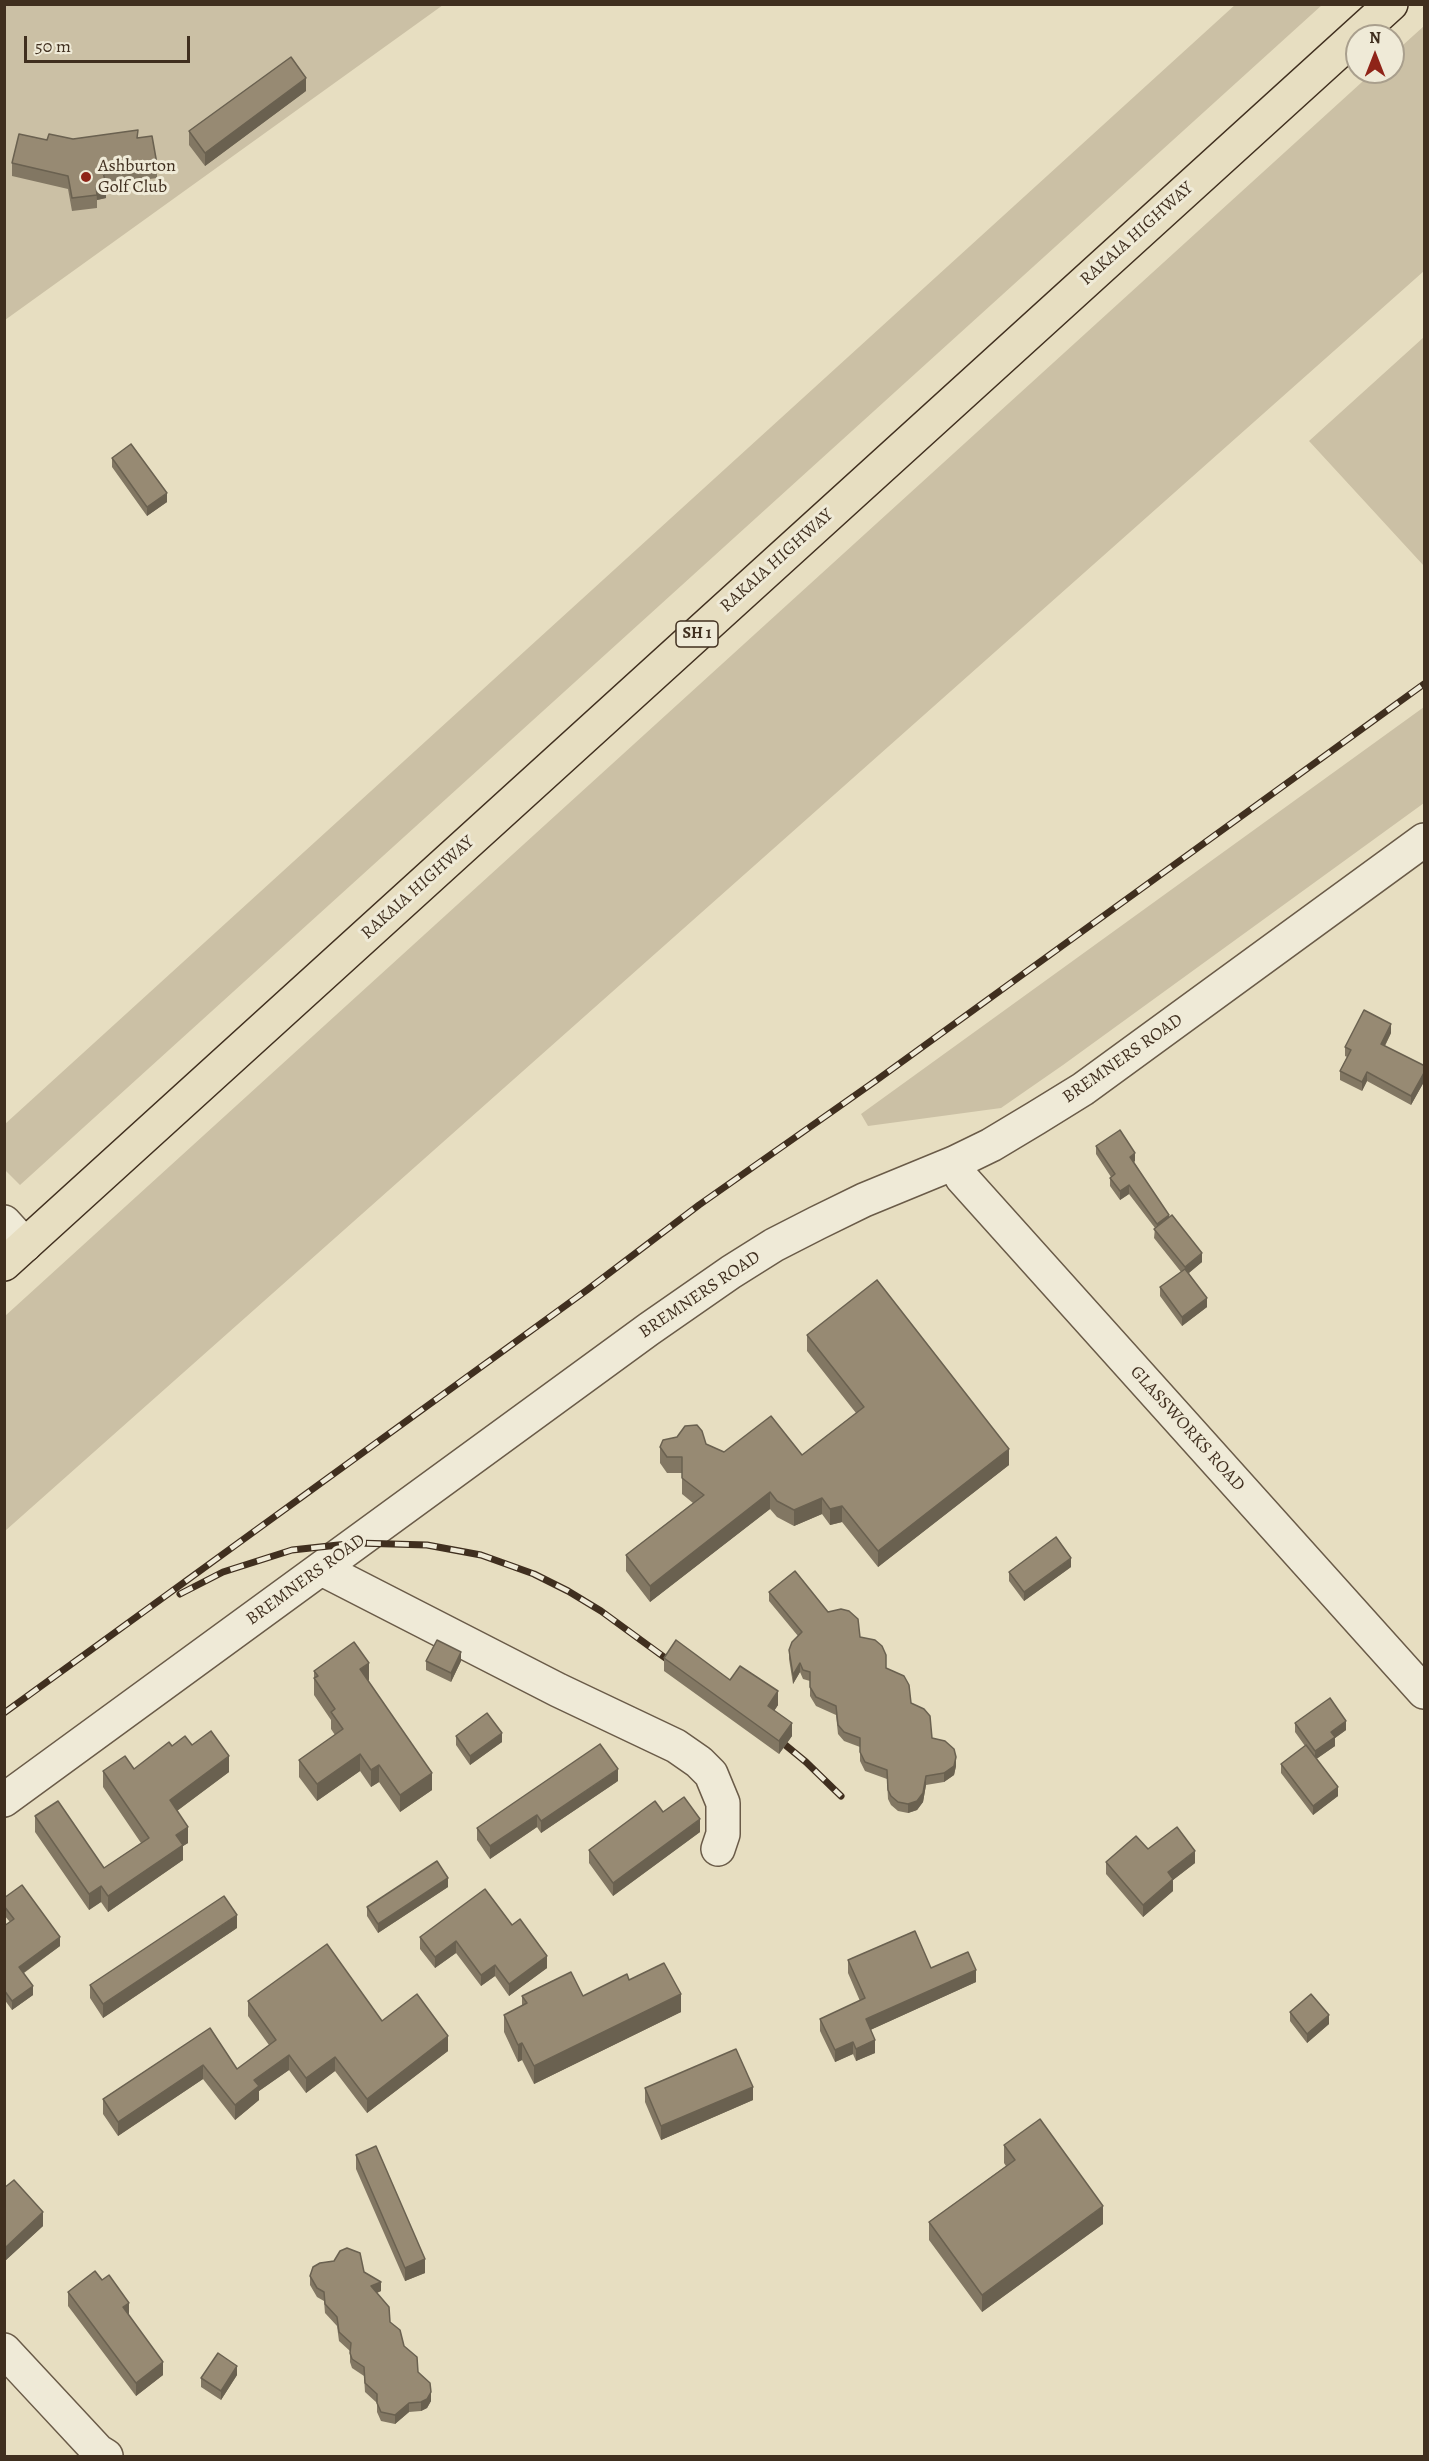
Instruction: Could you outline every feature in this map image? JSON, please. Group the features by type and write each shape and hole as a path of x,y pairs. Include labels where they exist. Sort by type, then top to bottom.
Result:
{"highway":[{"name":"RAKAIA HIGHWAY","path":"11,1244 1391,4"}],"street":[{"name":"BREMNERS ROAD","path":"4,1800 649,1329 731,1272 774,1245 864,1200 954,1163 991,1145 1083,1089 1425,840"},
{"name":"GLASSWORKS ROAD","path":"954,1163 962,1179 1425,1692"},
{"path":"322,1569 558,1690 676,1746 699,1762 711,1774 723,1803 723,1834 718,1849"},
{"path":"4,2349 106,2457"}],"shaded area":[{"path":"1236,4 1322,5 20,1185 5,1170 5,1124"},
{"name":"Ashburton Golf Club","path":"5,5 443,5 5,320"},
{"path":"1424,26 1424,271 5,1531 5,1316 1360,84 1405,84 1405,43"},
{"path":"1424,337 1424,566 1309,441"},
{"path":"1424,707 1424,803 1001,1108 868,1126 861,1114"}],"building":[{"path":"291,57 306,78 205,153 189,131"},
{"name":"Ashburton Golf Club","path":"138,130 137,138 152,136 157,164 103,172 106,185 96,187 97,195 72,198 68,176 12,163 19,134 47,140 49,134 73,139"},
{"path":"131,444 167,493 147,507 112,458"},
{"path":"1364,1010 1391,1024 1381,1044 1425,1066 1425,1071 1411,1096 1367,1072 1362,1082 1340,1071 1351,1050 1345,1047"},
{"path":"1120,1130 1135,1153 1130,1157 1169,1215 1157,1224 1129,1185 1120,1191 1110,1178 1115,1174 1096,1146"},
{"path":"1172,1215 1202,1253 1185,1267 1154,1229"},
{"path":"1185,1269 1207,1298 1182,1317 1160,1287"},
{"path":"877,1280 1009,1449 878,1551 842,1506 830,1509 822,1498 794,1510 777,1501 770,1492 650,1586 626,1555 704,1495 682,1478 682,1457 667,1457 660,1447 663,1440 677,1437 685,1426 697,1425 702,1431 706,1444 724,1452 771,1416 802,1455 864,1407 807,1335"},
{"path":"1056,1537 1071,1558 1024,1592 1009,1572"},
{"path":"795,1571 828,1612 841,1609 849,1611 858,1619 860,1637 875,1640 882,1646 886,1655 886,1668 904,1676 909,1685 911,1703 924,1709 930,1716 932,1738 945,1741 954,1749 956,1757 954,1766 944,1773 926,1776 923,1793 917,1801 908,1804 898,1802 891,1796 888,1790 887,1770 865,1762 860,1752 860,1738 844,1732 838,1725 836,1706 816,1697 810,1687 810,1672 803,1670 800,1663 793,1675 789,1650 792,1642 802,1632 769,1592"},
{"path":"437,1640 461,1652 451,1673 426,1661"},
{"path":"676,1640 730,1680 740,1666 778,1691 768,1706 792,1723 779,1741 664,1658"},
{"path":"354,1642 369,1663 360,1669 432,1773 400,1795 379,1765 371,1770 360,1754 317,1784 299,1760 343,1729 331,1712 335,1709 314,1678 318,1676 314,1671"},
{"path":"1330,1698 1346,1721 1331,1732 1335,1737 1315,1751 1295,1723"},
{"path":"487,1713 502,1733 470,1756 456,1736"},
{"path":"211,1731 229,1756 170,1800 188,1827 176,1835 183,1845 108,1896 101,1886 89,1894 35,1816 58,1801 104,1868 149,1838 103,1771 125,1756 134,1769 169,1742 172,1746 185,1736 192,1745"},
{"path":"600,1744 618,1769 541,1821 537,1815 490,1846 477,1828"},
{"path":"1306,1745 1338,1787 1313,1806 1281,1764"},
{"path":"684,1797 700,1819 613,1883 589,1850 655,1801 663,1812"},
{"path":"1177,1827 1195,1851 1168,1872 1173,1879 1143,1905 1106,1862 1136,1836 1148,1849"},
{"path":"437,1861 448,1878 378,1924 367,1907"},
{"path":"22,1885 60,1937 19,1967 33,1986 12,2001 4,1990 4,1926 14,1919 4,1906 4,1898"},
{"path":"485,1889 512,1925 520,1919 547,1956 509,1984 495,1965 481,1975 456,1941 435,1957 420,1937"},
{"path":"224,1896 237,1915 103,2004 90,1985"},
{"path":"915,1931 931,1968 968,1952 976,1970 866,2019 875,2040 856,2049 853,2042 835,2050 820,2019 865,1998 848,1960"},
{"path":"327,1944 382,2021 417,1994 448,2036 367,2099 335,2057 306,2078 289,2055 254,2080 259,2086 235,2105 203,2065 118,2122 103,2099 210,2028 237,2069 276,2040 248,2001"},
{"path":"664,1963 681,1994 534,2066 522,2043 518,2045 504,2015 527,2003 522,1996 571,1972 583,1996 627,1974 629,1980"},
{"path":"1311,1994 1329,2015 1307,2034 1290,2012"},
{"path":"736,2049 753,2087 661,2126 645,2088"},
{"path":"1040,2119 1103,2206 982,2295 929,2222 1015,2160 1004,2145"},
{"path":"376,2146 425,2259 405,2268 356,2155"},
{"path":"14,2180 43,2212 6,2247 4,2245 4,2188"},
{"path":"347,2248 360,2253 364,2272 381,2282 371,2286 389,2307 390,2322 400,2330 404,2346 417,2357 418,2372 430,2383 431,2392 427,2399 409,2403 395,2415 381,2412 377,2403 377,2394 365,2383 364,2367 352,2359 351,2343 339,2332 337,2317 325,2304 324,2292 317,2288 310,2276 313,2267 320,2263 334,2261 340,2251"},
{"path":"95,2271 102,2280 109,2275 129,2303 123,2307 163,2362 136,2383 68,2292"},
{"path":"218,2353 237,2366 221,2391 201,2378"}],"railway":[{"path":"4,1713 587,1290 699,1205 874,1082 1424,684"},
{"path":"180,1594 223,1572 292,1550 357,1543 427,1545 481,1555 534,1574 601,1611 679,1668"},
{"path":"772,1734 806,1762 841,1796"}],"place":[{"name":"Ashburton Golf Club","path":"86,177"}]}
